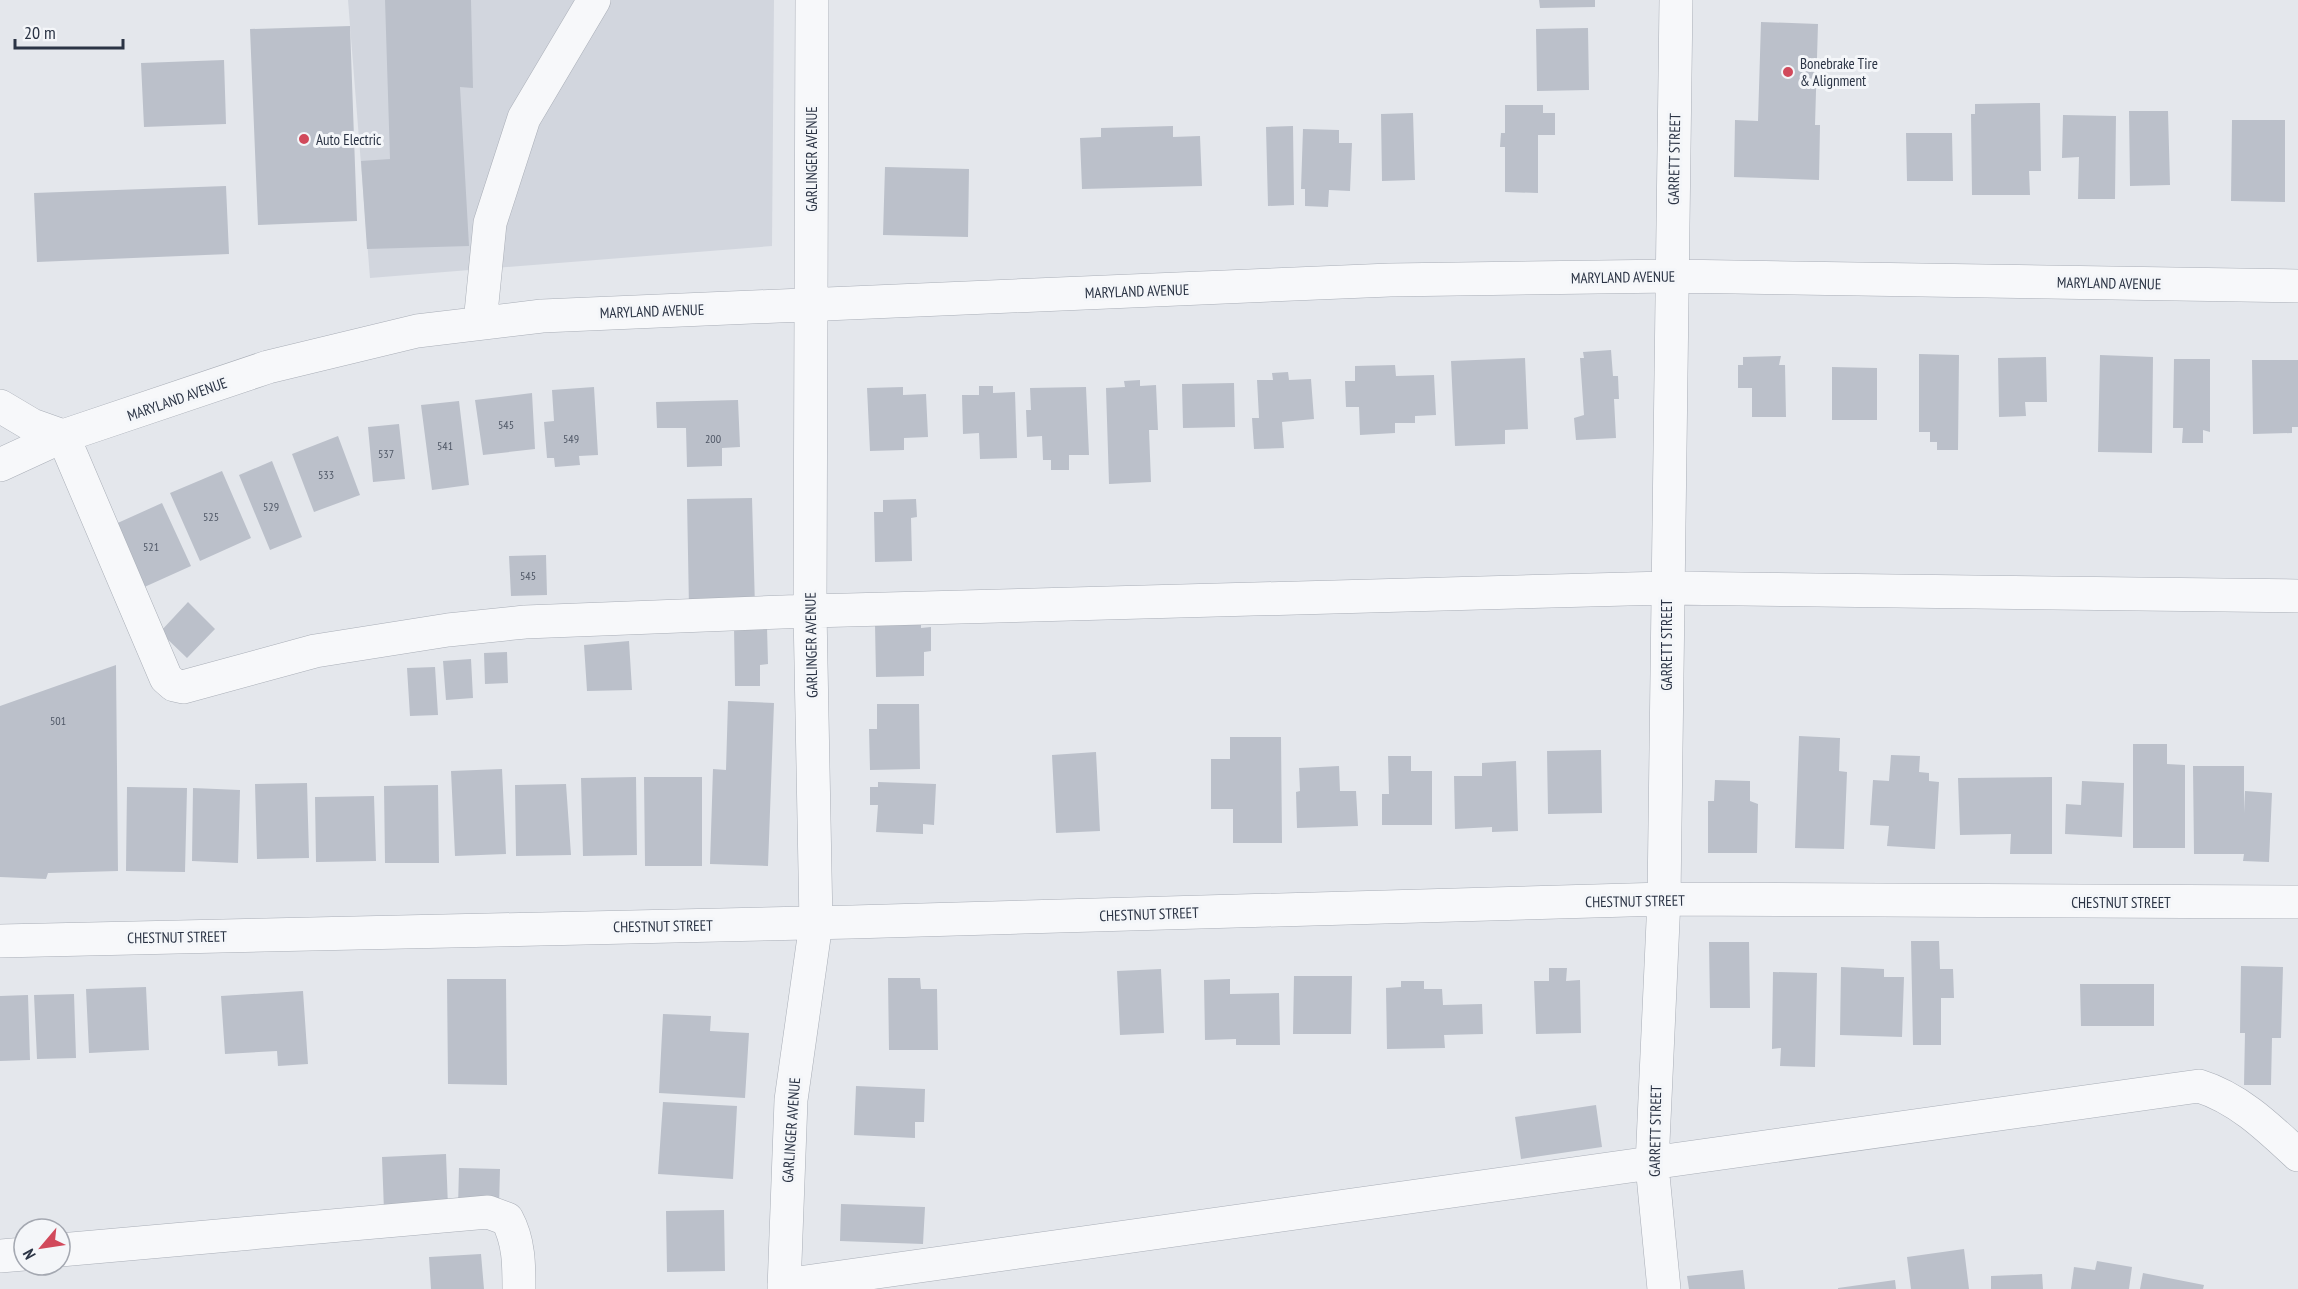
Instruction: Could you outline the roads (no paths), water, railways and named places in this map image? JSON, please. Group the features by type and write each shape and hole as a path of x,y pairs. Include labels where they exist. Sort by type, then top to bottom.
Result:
{"street":[{"path":"480,323 490,223 524,118 594,0"},
{"name":"GARLINGER AVENUE","path":"784,1287 791,1100 816,923 810,612 812,0"},
{"name":"GARRETT STREET","path":"1664,1289 1652,1165 1664,899 1666,588 1676,0"},
{"name":"MARYLAND AVENUE","path":"0,465 63,436 268,367 417,331 542,315 1390,280 1672,276 2298,285"},
{"path":"0,406 32,425 63,436 166,678 174,685 183,687 315,651 448,630 525,622 1666,588 2298,596"},
{"name":"CHESTNUT STREET","path":"0,941 816,923 1664,899 2298,903"},
{"path":"784,1287 2199,1086 2220,1093 2241,1106 2298,1155"},
{"path":"72,1250 488,1212 507,1219 514,1231 519,1257 519,1289"}],"place":[{"name":"Bonebrake Tire & Alignment","path":"1788,72"},
{"name":"Auto Electric","path":"304,139"}]}
